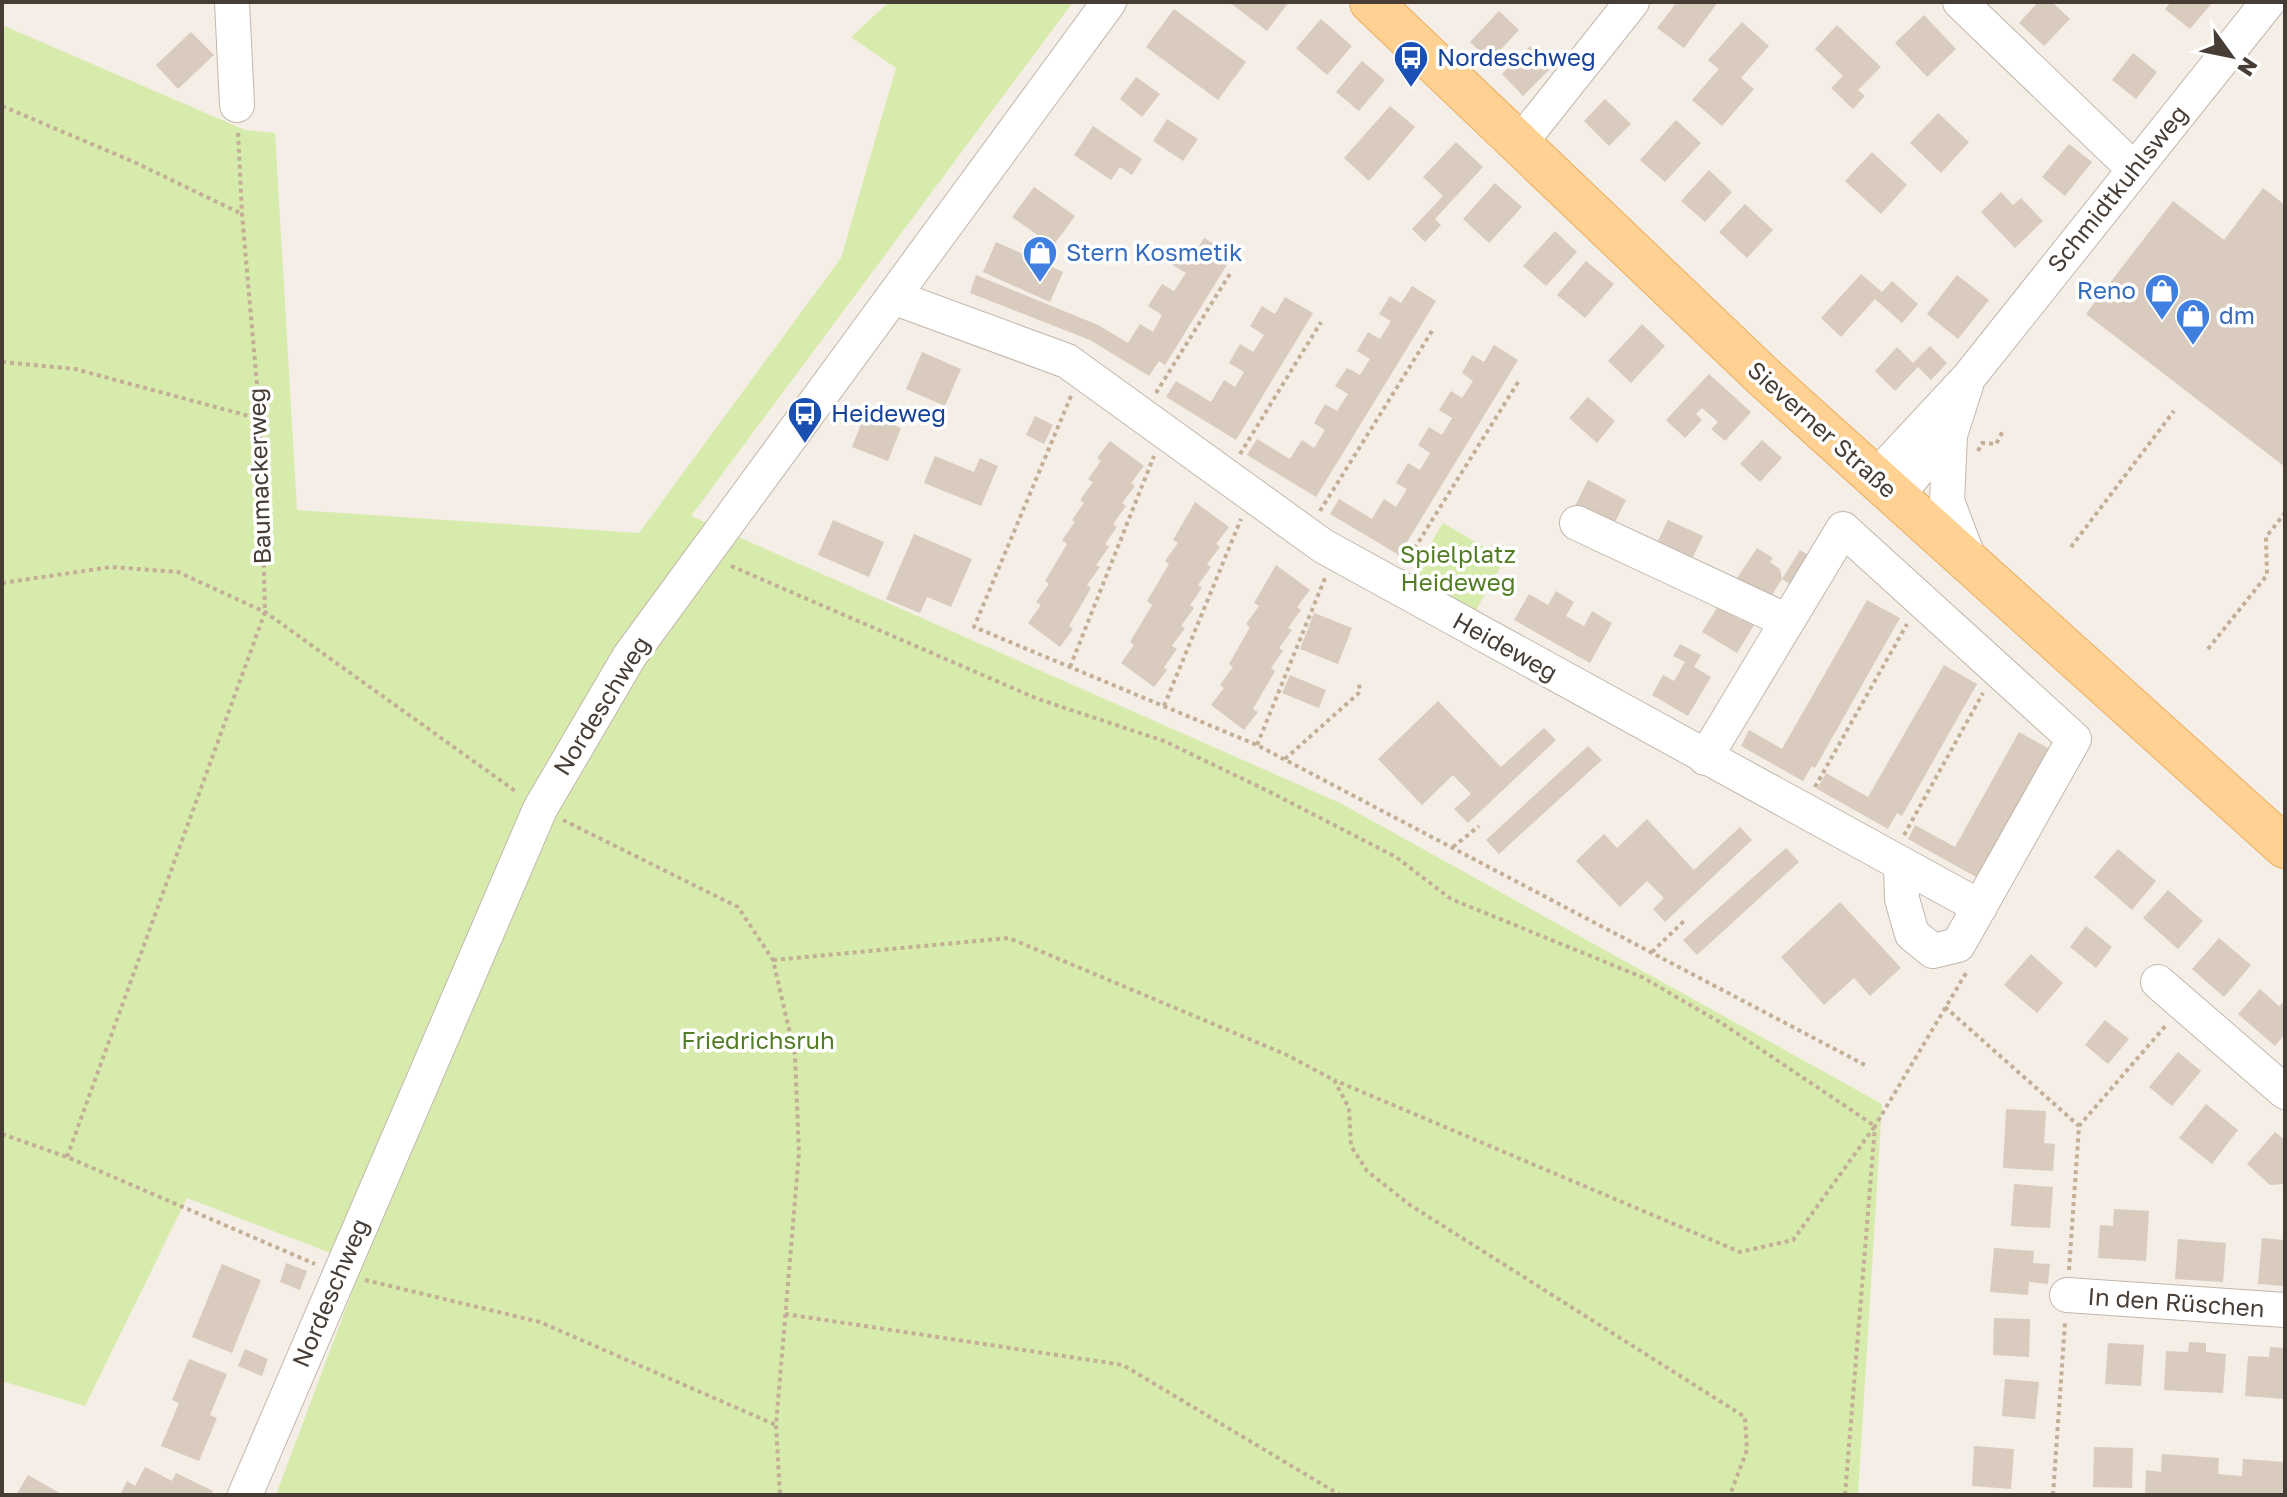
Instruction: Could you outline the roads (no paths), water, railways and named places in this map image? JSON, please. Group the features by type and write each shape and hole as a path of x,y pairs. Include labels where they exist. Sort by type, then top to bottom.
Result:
{"main road":[{"name":"Sieverner Straße","path":"1371,2 1718,335 2285,847"}],"street":[{"path":"232,2 237,105"},
{"name":"Nordeschweg","path":"245,1495 540,809 629,657 1109,2"},
{"path":"1520,143 1632,2"},
{"path":"1960,2 2134,169"},
{"name":"Schmidtkuhlsweg","path":"1886,487 1941,403 1969,377 2268,2"},
{"name":"Heideweg","path":"893,297 1067,361 1335,553 1980,907"},
{"name":"Schmidtkuhlsweg","path":"1886,487 1931,455 1956,411 1969,377"},
{"name":"Schmidtkuhlsweg","path":"1956,411 1948,455 1947,501 1971,564"},
{"path":"1577,523 1787,621"},
{"path":"1705,758 1843,529 2074,739 1958,945 1933,951 1912,934 1896,861"},
{"path":"2158,982 2285,1092"},
{"name":"In den Rüschen","path":"2067,1295 2285,1310"}],"place":[{"name":"Nordeschweg","path":"1411,89"},
{"name":"Stern Kosmetik","path":"1040,284"},
{"name":"Reno","path":"2162,322"},
{"name":"dm","path":"2193,347"},
{"name":"Heideweg","path":"805,445"}],"park label":[{"name":"Spielplatz Heideweg","path":"1458,569"},
{"name":"Friedrichsruh","path":"758,1041"}]}
